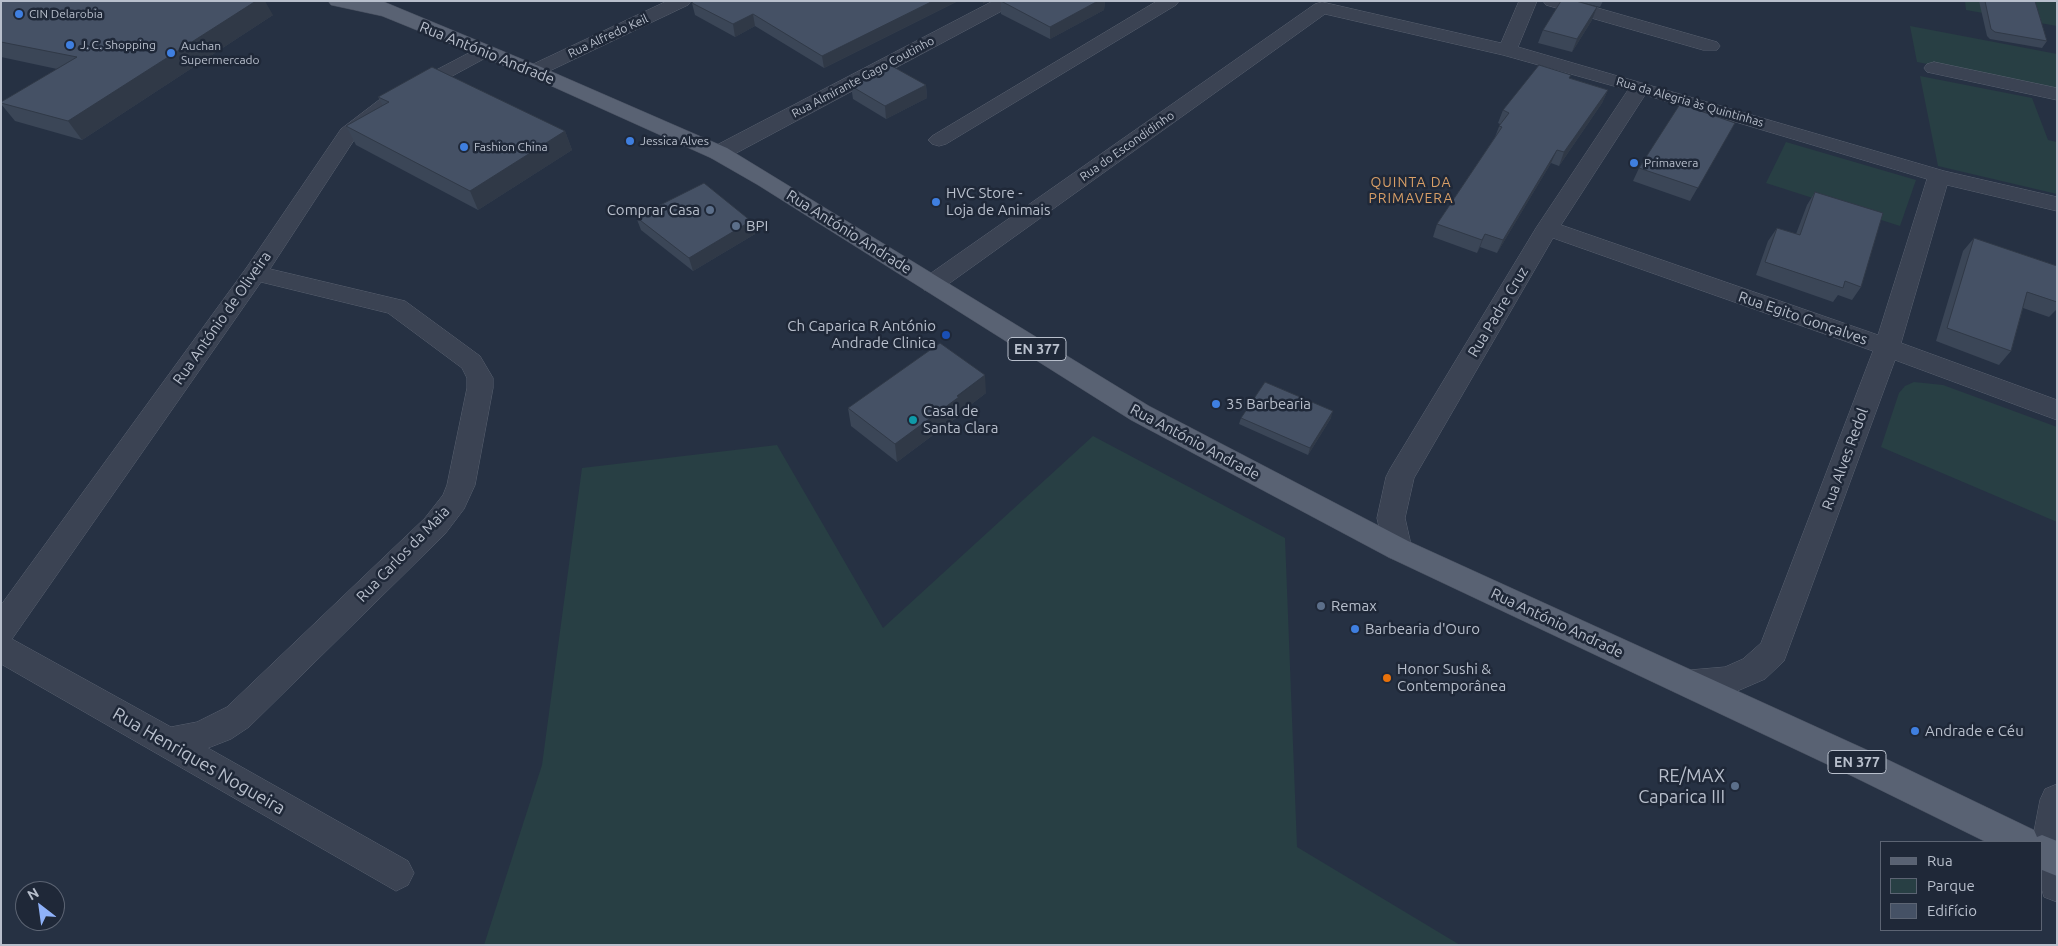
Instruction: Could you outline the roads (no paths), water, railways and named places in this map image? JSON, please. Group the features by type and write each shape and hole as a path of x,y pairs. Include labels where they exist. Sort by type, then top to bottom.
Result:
{"main road":[{"name":"Rua António Andrade","path":"337,1 377,6 534,71 719,153 766,180 1140,413 1398,550 1944,803 2014,841"}],"street":[{"name":"Rua Alfredo Keil","path":"534,71 682,1"},
{"name":"Rua Almirante Gago Coutinho","path":"719,153 1007,1"},
{"path":"939,140 1170,1"},
{"path":"1507,50 1528,1"},
{"path":"1552,1 1710,46"},
{"name":"Rua da Alegria às Quintinhas","path":"1322,8 1507,50 1640,87 1938,176 2057,204"},
{"name":"Rua do Escondidinho","path":"932,284 1322,8"},
{"name":"Rua António de Oliveira","path":"1,630 255,273 348,133 386,104 484,51"},
{"path":"1934,68 2057,94"},
{"name":"Rua Padre Cruz","path":"1398,550 1391,518 1400,477 1547,228 1640,87"},
{"name":"Rua Alves Redol","path":"1690,684 1728,681 1754,670 1773,651 1887,347 1938,176"},
{"name":"Rua Egito Gonçalves","path":"1547,228 1887,347 2057,410"},
{"name":"Rua Carlos da Maia","path":"168,743 197,737 220,728 238,717 435,526 454,502 462,485 480,383 474,366 400,309 384,303 255,273"},
{"name":"Rua Henriques Nogueira","path":"1,648 396,873"},
{"path":"2045,858 2057,800"}],"place":[{"name":"CIN Delarobia","path":"19,14"},
{"name":"J. C. Shopping","path":"70,45"},
{"name":"Auchan Supermercado","path":"171,53"},
{"name":"Jessica Alves","path":"630,141"},
{"name":"Fashion China","path":"464,147"},
{"name":"Primavera","path":"1634,163"},
{"name":"HVC Store - Loja de Animais","path":"936,202"},
{"name":"Comprar Casa","path":"710,210"},
{"name":"BPI","path":"736,226"},
{"name":"Ch Caparica R António Andrade Clinica","path":"946,335"},
{"name":"35 Barbearia","path":"1216,404"},
{"name":"Casal de Santa Clara","path":"913,420"},
{"name":"Remax","path":"1321,606"},
{"name":"Barbearia d'Ouro","path":"1355,629"},
{"name":"Honor Sushi & Contemporânea","path":"1387,678"},
{"name":"Andrade e Céu","path":"1915,731"},
{"name":"RE/MAX Caparica III","path":"1735,786"}],"district":[{"name":"QUINTA DA PRIMAVERA","path":"1411,190"}]}
